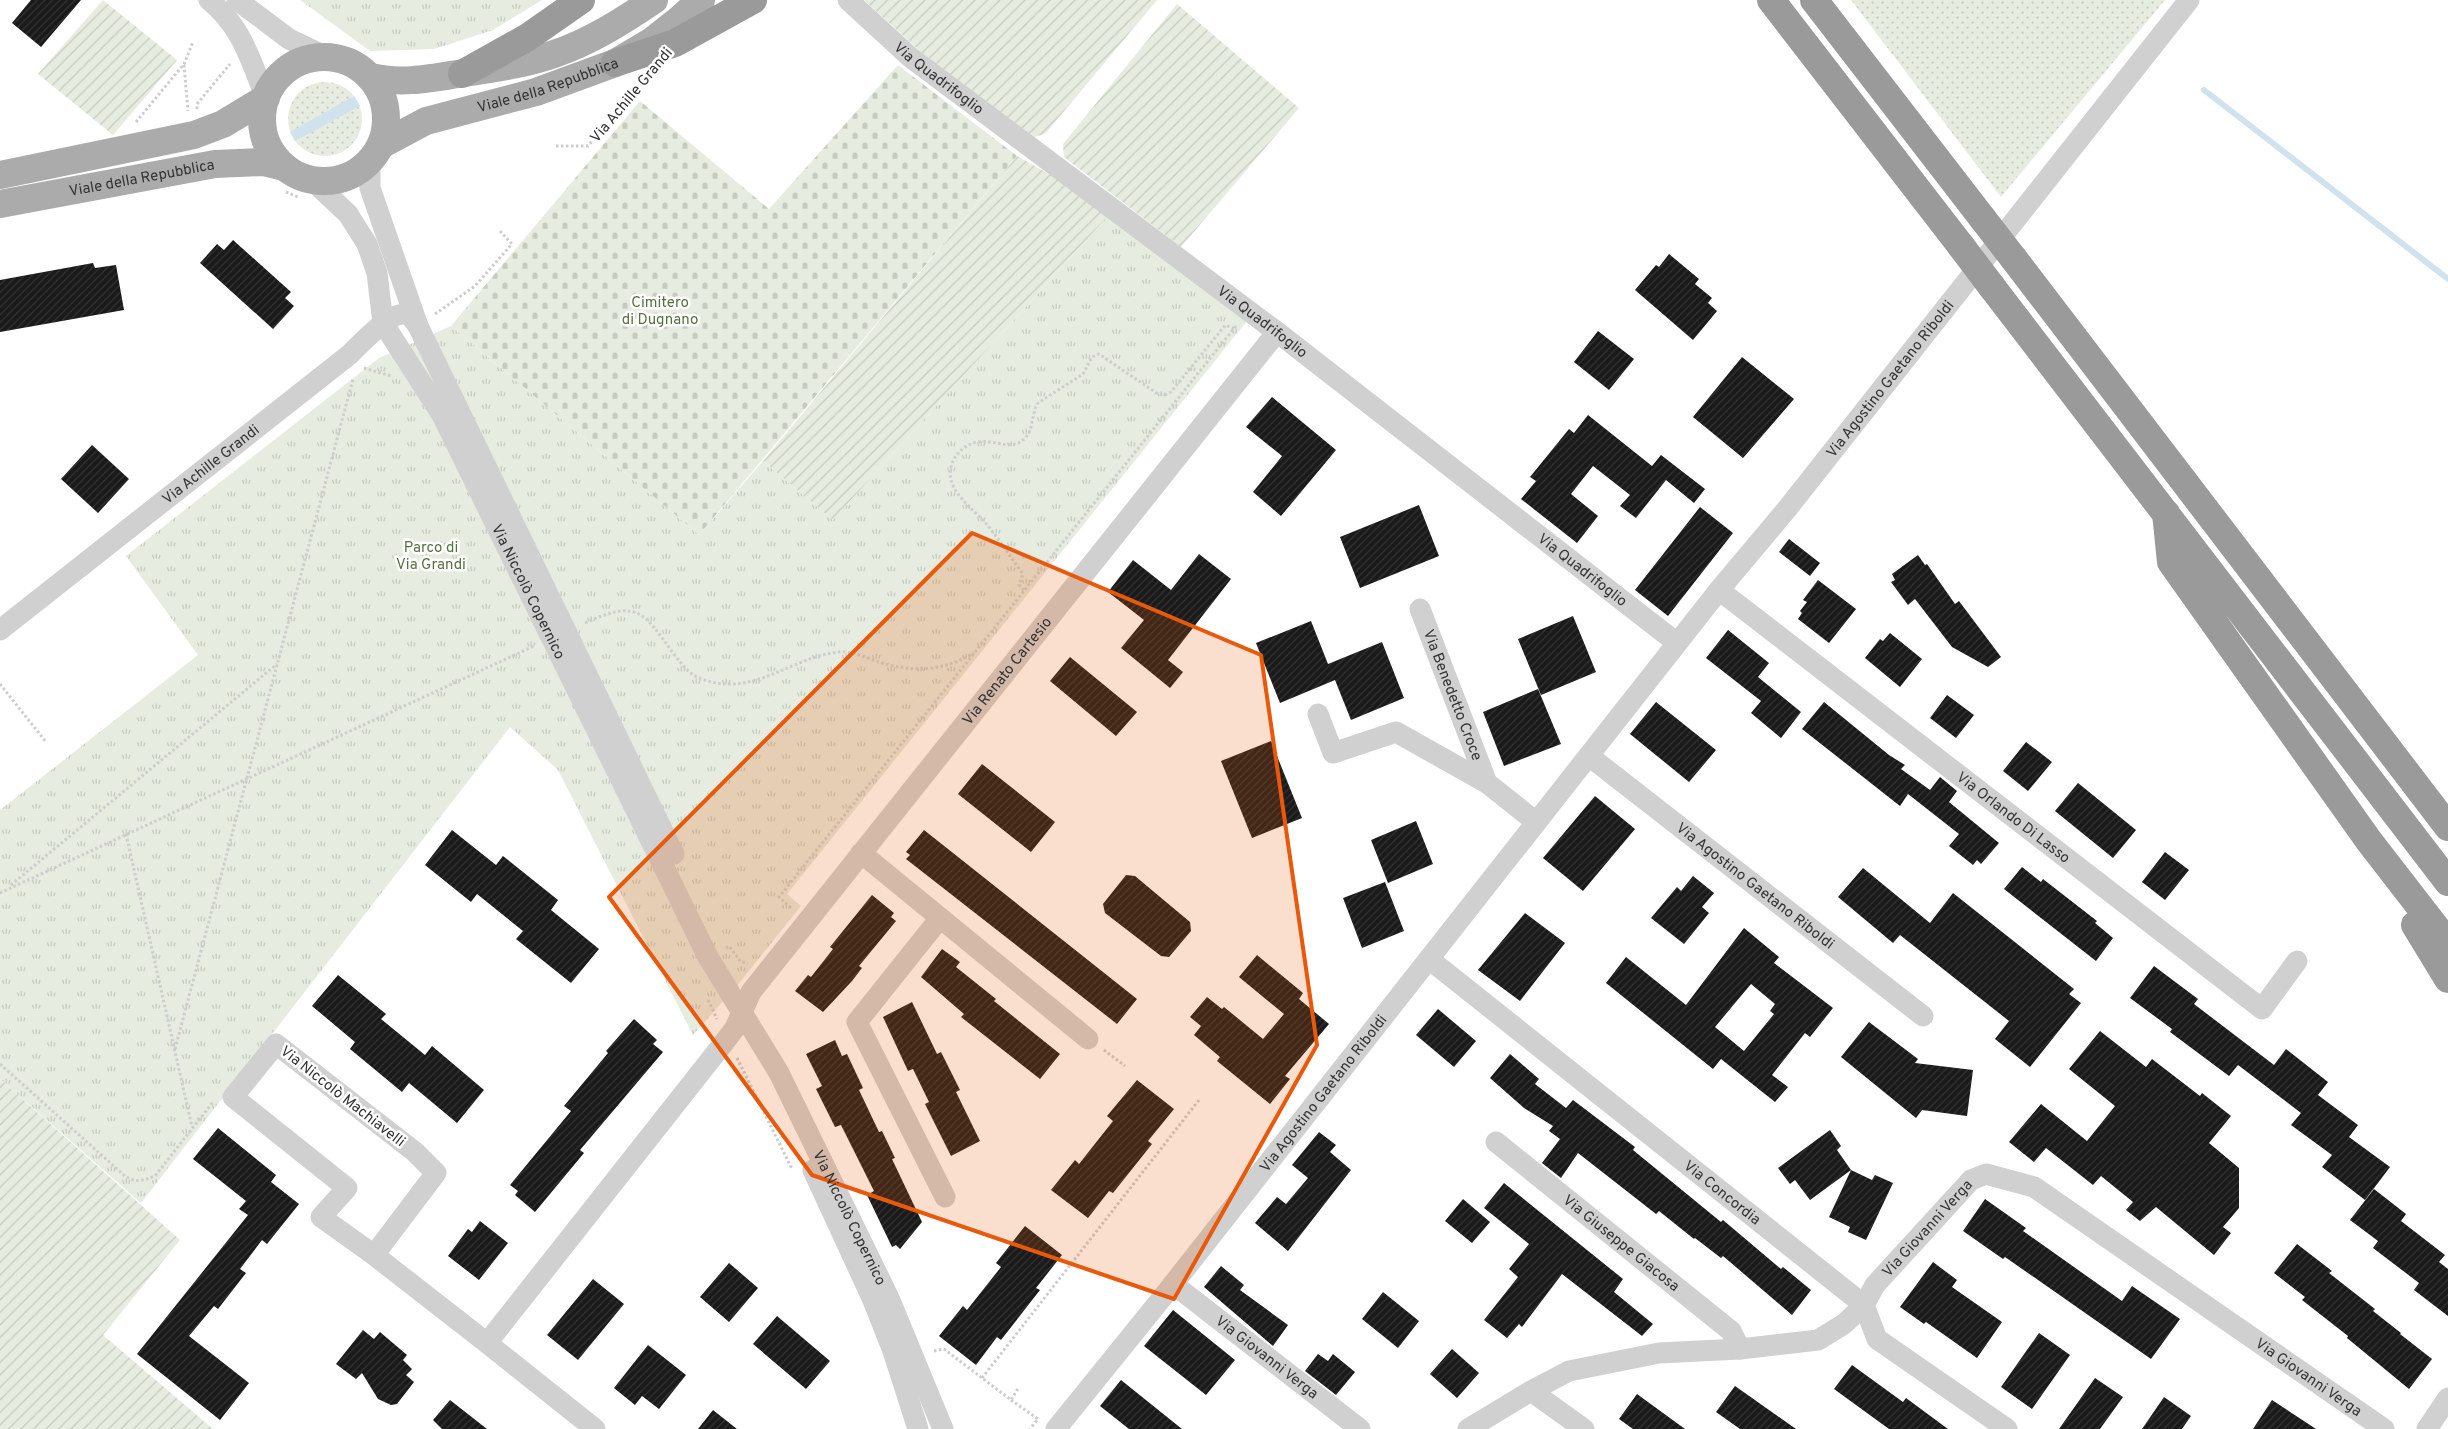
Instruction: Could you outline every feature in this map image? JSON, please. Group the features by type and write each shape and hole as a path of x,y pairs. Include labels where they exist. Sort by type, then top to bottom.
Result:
{"highway":[{"path":"462,74 528,37 581,0"},
{"path":"615,63 675,43 752,0"},
{"path":"1771,0 2448,882"},
{"path":"1814,0 2448,827"},
{"path":"2166,513 2171,562 2369,840 2448,943"},
{"path":"2258,578 2448,799"},
{"path":"2369,840 2398,896 2448,979"}],"main road":[{"name":"Viale della Repubblica","path":"370,77 391,82 418,80 462,74 554,54 626,19 654,0"},
{"name":"Viale della Repubblica","path":"375,153 426,121 536,92 615,63 652,41 701,0"},
{"path":"327,57 344,60 359,68 370,77 380,92 386,108 386,125 375,153 358,171 345,178 330,181 312,180 298,176 284,167 271,152 266,140 262,114 266,98 274,82 287,70 301,61 327,57"},
{"name":"Viale della Repubblica","path":"0,175 194,135 223,124 266,98"},
{"name":"Viale della Repubblica","path":"0,204 215,164 263,162 284,167"}],"street":[{"path":"209,0 222,10 240,34 266,98"},
{"path":"237,0 289,40 327,57"},
{"name":"Via Quadrifoglio","path":"848,0 910,57 1276,332 1677,643"},
{"name":"Via Agostino Gaetano Riboldi","path":"1056,1429 1173,1284 1719,590 1787,509 2189,0"},
{"name":"Via Niccolò Copernico","path":"375,153 370,188 418,326 708,958 780,1072 843,1199 914,1357 943,1429"},
{"name":"Via Niccolò Copernico","path":"312,180 348,214 367,244 377,273 383,323 442,415 559,635 721,951 741,1013 872,1298 893,1351 918,1429"},
{"name":"Via Achille Grandi","path":"0,630 349,355 383,323 402,314 409,315 418,326"},
{"name":"Via Renato Cartesio","path":"741,1013 751,992 1276,332"},
{"name":"Via Orlando Di Lasso","path":"1719,590 2262,1009 2297,961"},
{"name":"Via Benedetto Croce","path":"1420,609 1487,783"},
{"name":"Via Benedetto Croce","path":"1318,714 1333,752 1396,732 1487,783 1536,822"},
{"name":"Via Agostino Gaetano Riboldi","path":"1588,756 1923,1016"},
{"path":"861,853 1088,1039"},
{"path":"940,918 857,1022 945,1197"},
{"name":"Via Concordia","path":"1429,959 1864,1305"},
{"path":"487,1344 726,1040 741,1013"},
{"name":"Via Niccolò Machiavelli","path":"233,1097 276,1044 414,1152 436,1173 374,1255"},
{"path":"233,1097 347,1188 321,1217 374,1255 596,1429"},
{"name":"Via Giuseppe Giacosa","path":"1496,1142 1731,1331 1740,1349"},
{"name":"Via Giovanni Verga","path":"1468,1429 1531,1391 1569,1371 1659,1353 1740,1349 1818,1340 1844,1324 1864,1305 1875,1285 1971,1180 1986,1174 2034,1187 2384,1429"},
{"name":"Via Giovanni Verga","path":"1173,1284 1360,1429"},
{"path":"1864,1305 1877,1339 2007,1429"},
{"path":"1531,1391 1584,1429"},
{"path":"2427,1429 2448,1398"}],"path":[{"path":"134,124 184,64 193,42"},
{"name":"Via Achille Grandi","path":"556,146 588,146 650,72"},
{"path":"418,326 475,286 512,244 499,230"},
{"path":"786,916 792,909 779,897 1238,324"},
{"path":"1024,590 1019,585 1022,574 988,526 953,486 949,475 956,455 976,442 990,440 1008,445 1019,443 1030,430 1034,409 1038,403 1083,374 1092,357 1099,354 1158,394 1165,395 1171,392 1226,325 1234,329"},
{"path":"357,367 364,362"},
{"path":"175,1049 354,376"},
{"path":"6,889 607,612 623,609 638,613 650,621 682,665 695,676 710,682 726,684 744,684 824,654 842,652 910,670 928,670 946,666 974,653"},
{"path":"0,893 277,663"},
{"path":"0,684 46,742"},
{"path":"126,834 192,1128"},
{"path":"721,951 729,946 741,962 752,961"},
{"path":"1088,1039 1125,1066"},
{"path":"0,1064 126,1177 133,1181 143,1181 155,1176 222,1090 233,1097"},
{"path":"982,1378 1199,1100"},
{"path":"914,1357 944,1349 1038,1419 1030,1429"},
{"path":"1011,1400 1019,1387"}],"highlighted area":[{"path":"972,533 1261,655 1317,1045 1174,1299 812,1175 609,897"}],"green space":[{"path":"103,0 177,60 113,135 38,74"},
{"path":"300,0 542,0 493,30 434,49 370,51"},
{"path":"864,0 1157,0 1045,134 1034,137 922,53"},
{"path":"1851,0 2165,0 2001,197"},
{"path":"1177,4 1299,108 1181,247 1064,157 1063,144"},
{"name":"Cimitero di Dugnano","path":"898,65 1017,156 699,535 451,326 640,101 769,209"},
{"path":"325,82 346,88 356,98 362,119 356,140 346,150 325,156 304,150 294,140 288,119 294,98 304,88"},
{"path":"1017,156 1056,178 1108,216 833,520 763,461"},
{"name":"Parco di Via Grandi","path":"1108,216 1247,321 787,894 801,906 740,982 693,1035 558,770 510,727 141,1203 0,1079 0,810 198,655 126,556 379,358 451,326 699,535 763,461 833,520"},
{"path":"0,1079 180,1240 103,1335 213,1429 0,1429"}],"water":[{"path":"354,96 360,106 295,141 290,132"}],"building":[{"path":"31,0 81,0 41,47 12,23"},
{"path":"233,240 291,292 285,298 294,306 273,329 200,263 217,244 224,250"},
{"path":"1669,254 1699,279 1695,284 1712,298 1708,303 1717,311 1693,340 1635,290 1656,265 1659,267"},
{"path":"93,263 95,268 116,265 124,310 0,332 0,280"},
{"path":"1598,331 1634,359 1609,390 1574,362"},
{"path":"1742,357 1794,399 1743,458 1693,417"},
{"path":"1272,397 1336,450 1281,516 1253,492 1282,456 1246,427"},
{"path":"1588,415 1652,466 1661,455 1705,489 1694,503 1666,480 1636,518 1620,506 1630,495 1593,466 1571,494 1598,516 1577,543 1521,499 1536,481 1530,477 1569,429 1574,433"},
{"path":"92,445 129,479 98,513 61,479"},
{"path":"1419,505 1439,556 1360,588 1340,537"},
{"path":"1700,507 1733,533 1668,616 1635,590"},
{"path":"1789,539 1820,563 1810,576 1779,552"},
{"path":"1199,554 1231,579 1168,660 1183,672 1170,688 1121,648 1144,620 1108,592 1133,560 1171,590"},
{"path":"1918,555 1925,565 1927,564 1955,604 1959,601 2001,657 1988,667 1952,647 1915,599 1908,605 1891,582 1895,580 1892,574"},
{"path":"1818,580 1856,609 1829,643 1798,619 1802,613 1800,611 1807,602 1803,600"},
{"path":"1573,616 1596,672 1541,695 1518,639"},
{"path":"1311,621 1328,664 1382,642 1404,698 1351,720 1335,680 1280,703 1256,643"},
{"path":"1728,630 1769,663 1758,677 1801,712 1781,738 1751,713 1761,701 1706,658"},
{"path":"1890,633 1922,659 1900,687 1865,658 1880,639 1883,641"},
{"path":"1070,657 1137,712 1116,736 1050,681"},
{"path":"1538,689 1561,744 1504,766 1483,712"},
{"path":"1947,695 1974,715 1956,738 1930,718"},
{"path":"1656,702 1716,750 1689,782 1630,734"},
{"path":"1824,702 1889,755 1905,765 1901,769 1930,790 1940,777 1957,791 1949,802 1999,843 1981,864 1977,860 1973,865 1949,846 1959,834 1908,794 1900,806 1802,729"},
{"path":"1271,741 1302,818 1252,838 1221,761"},
{"path":"2026,742 2052,762 2028,791 2003,771"},
{"path":"982,764 1055,822 1031,852 958,794"},
{"path":"2078,783 2136,830 2113,858 2055,811"},
{"path":"1595,796 1635,829 1583,891 1543,858"},
{"path":"1416,821 1433,864 1388,883 1371,840"},
{"path":"452,830 496,865 503,856 558,900 551,910 599,949 571,983 516,939 523,931 477,894 471,902 425,865"},
{"path":"924,830 1137,999 1117,1024 906,859 910,855 906,852"},
{"path":"2165,852 2189,870 2165,900 2142,882"},
{"path":"2022,867 2041,882 2043,879 2097,921 2095,923 2113,938 2096,961 2004,889"},
{"path":"1863,868 1930,923 1953,893 2074,989 2069,994 2081,1003 2030,1067 1995,1039 2009,1021 1900,935 1893,943 1838,897"},
{"path":"1126,875 1135,876 1190,922 1191,931 1169,957 1161,956 1105,913 1103,904"},
{"path":"1693,876 1714,893 1702,907 1709,913 1684,944 1651,918 1677,887 1681,891"},
{"path":"1385,882 1404,931 1362,948 1343,898"},
{"path":"872,895 894,913 891,917 896,921 859,966 862,968 852,981 823,1012 795,991 808,975 811,977 833,949 830,947"},
{"path":"1525,913 1565,943 1520,1001 1478,970"},
{"path":"1744,928 1779,957 1774,963 1833,1008 1810,1037 1805,1033 1772,1075 1788,1087 1775,1102 1721,1059 1713,1069 1606,983 1626,957 1686,1005","holes":["1751,984 1775,1004 1770,1011 1774,1014 1744,1051 1715,1027"]},
{"path":"942,949 960,962 956,967 996,999 994,1001 1060,1054 1040,1079 961,1017 964,1014 921,977"},
{"path":"1257,955 1303,993 1299,999 1329,1024 1285,1076 1290,1079 1270,1104 1217,1061 1220,1057 1194,1035 1201,1026 1190,1017 1207,997 1222,1009 1224,1007 1263,1039 1284,1014 1239,977"},
{"path":"2154,966 2198,999 2194,1004 2274,1065 2286,1049 2328,1082 2318,1095 2358,1125 2349,1137 2390,1167 2365,1200 2322,1167 2332,1155 2291,1125 2301,1113 2238,1065 2229,1076 2170,1032 2172,1029 2130,998"},
{"path":"338,975 386,1014 381,1019 425,1055 432,1046 484,1090 457,1123 409,1083 402,1092 350,1049 355,1042 312,1006"},
{"path":"912,1002 937,1054 941,1052 960,1090 956,1092 980,1141 951,1156 925,1104 929,1102 913,1069 908,1071 883,1017"},
{"path":"1438,1009 1476,1041 1454,1067 1416,1035"},
{"path":"634,1019 657,1040 653,1044 663,1052 580,1150 584,1153 535,1212 515,1195 518,1191 510,1185 571,1111 564,1106 608,1053 606,1051"},
{"path":"1869,1022 1918,1059 1915,1063 1973,1070 1967,1116 1922,1110 1916,1118 1841,1057"},
{"path":"2100,1031 2146,1067 2152,1059 2200,1096 2202,1093 2231,1116 2209,1143 2239,1168 2239,1208 2223,1227 2231,1233 2214,1255 2156,1207 2140,1221 2126,1210 2133,1202 2101,1176 2093,1185 2046,1148 2034,1162 2009,1142 2041,1104 2087,1141 2115,1106 2069,1069"},
{"path":"835,1040 842,1056 847,1054 863,1088 859,1090 879,1132 882,1131 895,1158 892,1159 922,1222 900,1249 896,1245 892,1247 867,1195 874,1191 841,1125 835,1127 816,1089 822,1086 806,1054"},
{"path":"1510,1054 1539,1079 1535,1084 1566,1108 1573,1100 1635,1147 1633,1150 1721,1222 1723,1220 1781,1269 1783,1267 1811,1290 1792,1315 1723,1256 1721,1258 1659,1211 1656,1214 1578,1153 1561,1178 1542,1163 1560,1139 1549,1131 1553,1126 1524,1108 1490,1078"},
{"path":"1137,1080 1174,1109 1148,1141 1152,1144 1113,1193 1109,1191 1088,1218 1051,1190 1075,1160 1079,1164 1113,1121 1107,1116"},
{"path":"218,1128 276,1175 271,1182 299,1204 267,1244 262,1240 240,1269 246,1273 218,1309 214,1306 189,1336 249,1383 220,1420 137,1354 248,1215 239,1209 246,1201 193,1159"},
{"path":"1830,1130 1841,1146 1837,1150 1851,1170 1810,1200 1795,1180 1790,1184 1778,1168"},
{"path":"1319,1132 1336,1145 1330,1152 1351,1170 1288,1251 1255,1223 1277,1197 1286,1204 1308,1178 1292,1165"},
{"path":"1851,1170 1872,1180 1875,1175 1893,1183 1866,1240 1848,1232 1850,1227 1829,1217"},
{"path":"1504,1183 1623,1279 1614,1292 1653,1324 1642,1336 1562,1274 1522,1327 1519,1324 1507,1338 1484,1320 1518,1277 1509,1269 1529,1244 1484,1208"},
{"path":"2374,1189 2406,1214 2401,1221 2445,1255 2439,1262 2448,1269 2448,1316 2414,1290 2419,1283 2373,1248 2378,1241 2350,1220"},
{"path":"1463,1199 1490,1222 1472,1243 1445,1221"},
{"path":"1985,1199 2026,1228 2023,1231 2122,1301 2132,1286 2180,1319 2151,1359 2005,1257 2003,1259 1963,1231"},
{"path":"480,1221 508,1243 479,1280 448,1256 468,1229 472,1232"},
{"path":"1025,1226 1062,1255 1036,1288 1040,1290 1001,1340 997,1337 976,1365 939,1336 963,1306 967,1310 1001,1267 996,1263"},
{"path":"2297,1244 2332,1271 2329,1273 2375,1309 2373,1311 2432,1359 2409,1389 2347,1338 2348,1336 2302,1300 2305,1297 2274,1273"},
{"path":"1933,1262 1957,1280 1952,1287 2002,1322 1977,1358 1926,1322 1924,1324 1900,1307"},
{"path":"729,1263 758,1288 729,1322 700,1297"},
{"path":"1221,1266 1244,1285 1240,1290 1288,1325 1273,1346 1204,1287"},
{"path":"593,1279 624,1304 578,1360 547,1335"},
{"path":"1383,1292 1419,1321 1398,1348 1362,1319"},
{"path":"1173,1310 1235,1360 1206,1395 1144,1346"},
{"path":"777,1316 830,1361 806,1389 753,1344"},
{"path":"363,1330 374,1339 380,1332 407,1355 403,1360 412,1369 406,1375 414,1382 397,1404 391,1405 378,1399 362,1373 356,1379 336,1364"},
{"path":"2039,1333 2070,1355 2032,1409 2001,1387"},
{"path":"648,1345 686,1375 659,1409 642,1396 635,1405 614,1388"},
{"path":"1452,1349 1479,1373 1457,1398 1430,1374"},
{"path":"1318,1354 1328,1361 1333,1354 1355,1372 1336,1395 1305,1371"},
{"path":"1852,1365 1903,1402 1906,1398 1948,1429 1889,1429 1834,1389"},
{"path":"2095,1378 2123,1397 2100,1429 2059,1429"},
{"path":"1121,1380 1182,1429 1129,1429 1100,1406"},
{"path":"1735,1386 1796,1429 1740,1429 1716,1412"},
{"path":"1637,1394 1685,1429 1633,1429 1619,1419"},
{"path":"2164,1397 2191,1416 2182,1429 2142,1429"},
{"path":"450,1400 487,1429 442,1429 433,1420"},
{"path":"2272,1400 2316,1429 2253,1429"},
{"path":"713,1410 737,1429 698,1429"}],"waterway":[{"path":"2204,90 2448,279"}]}
